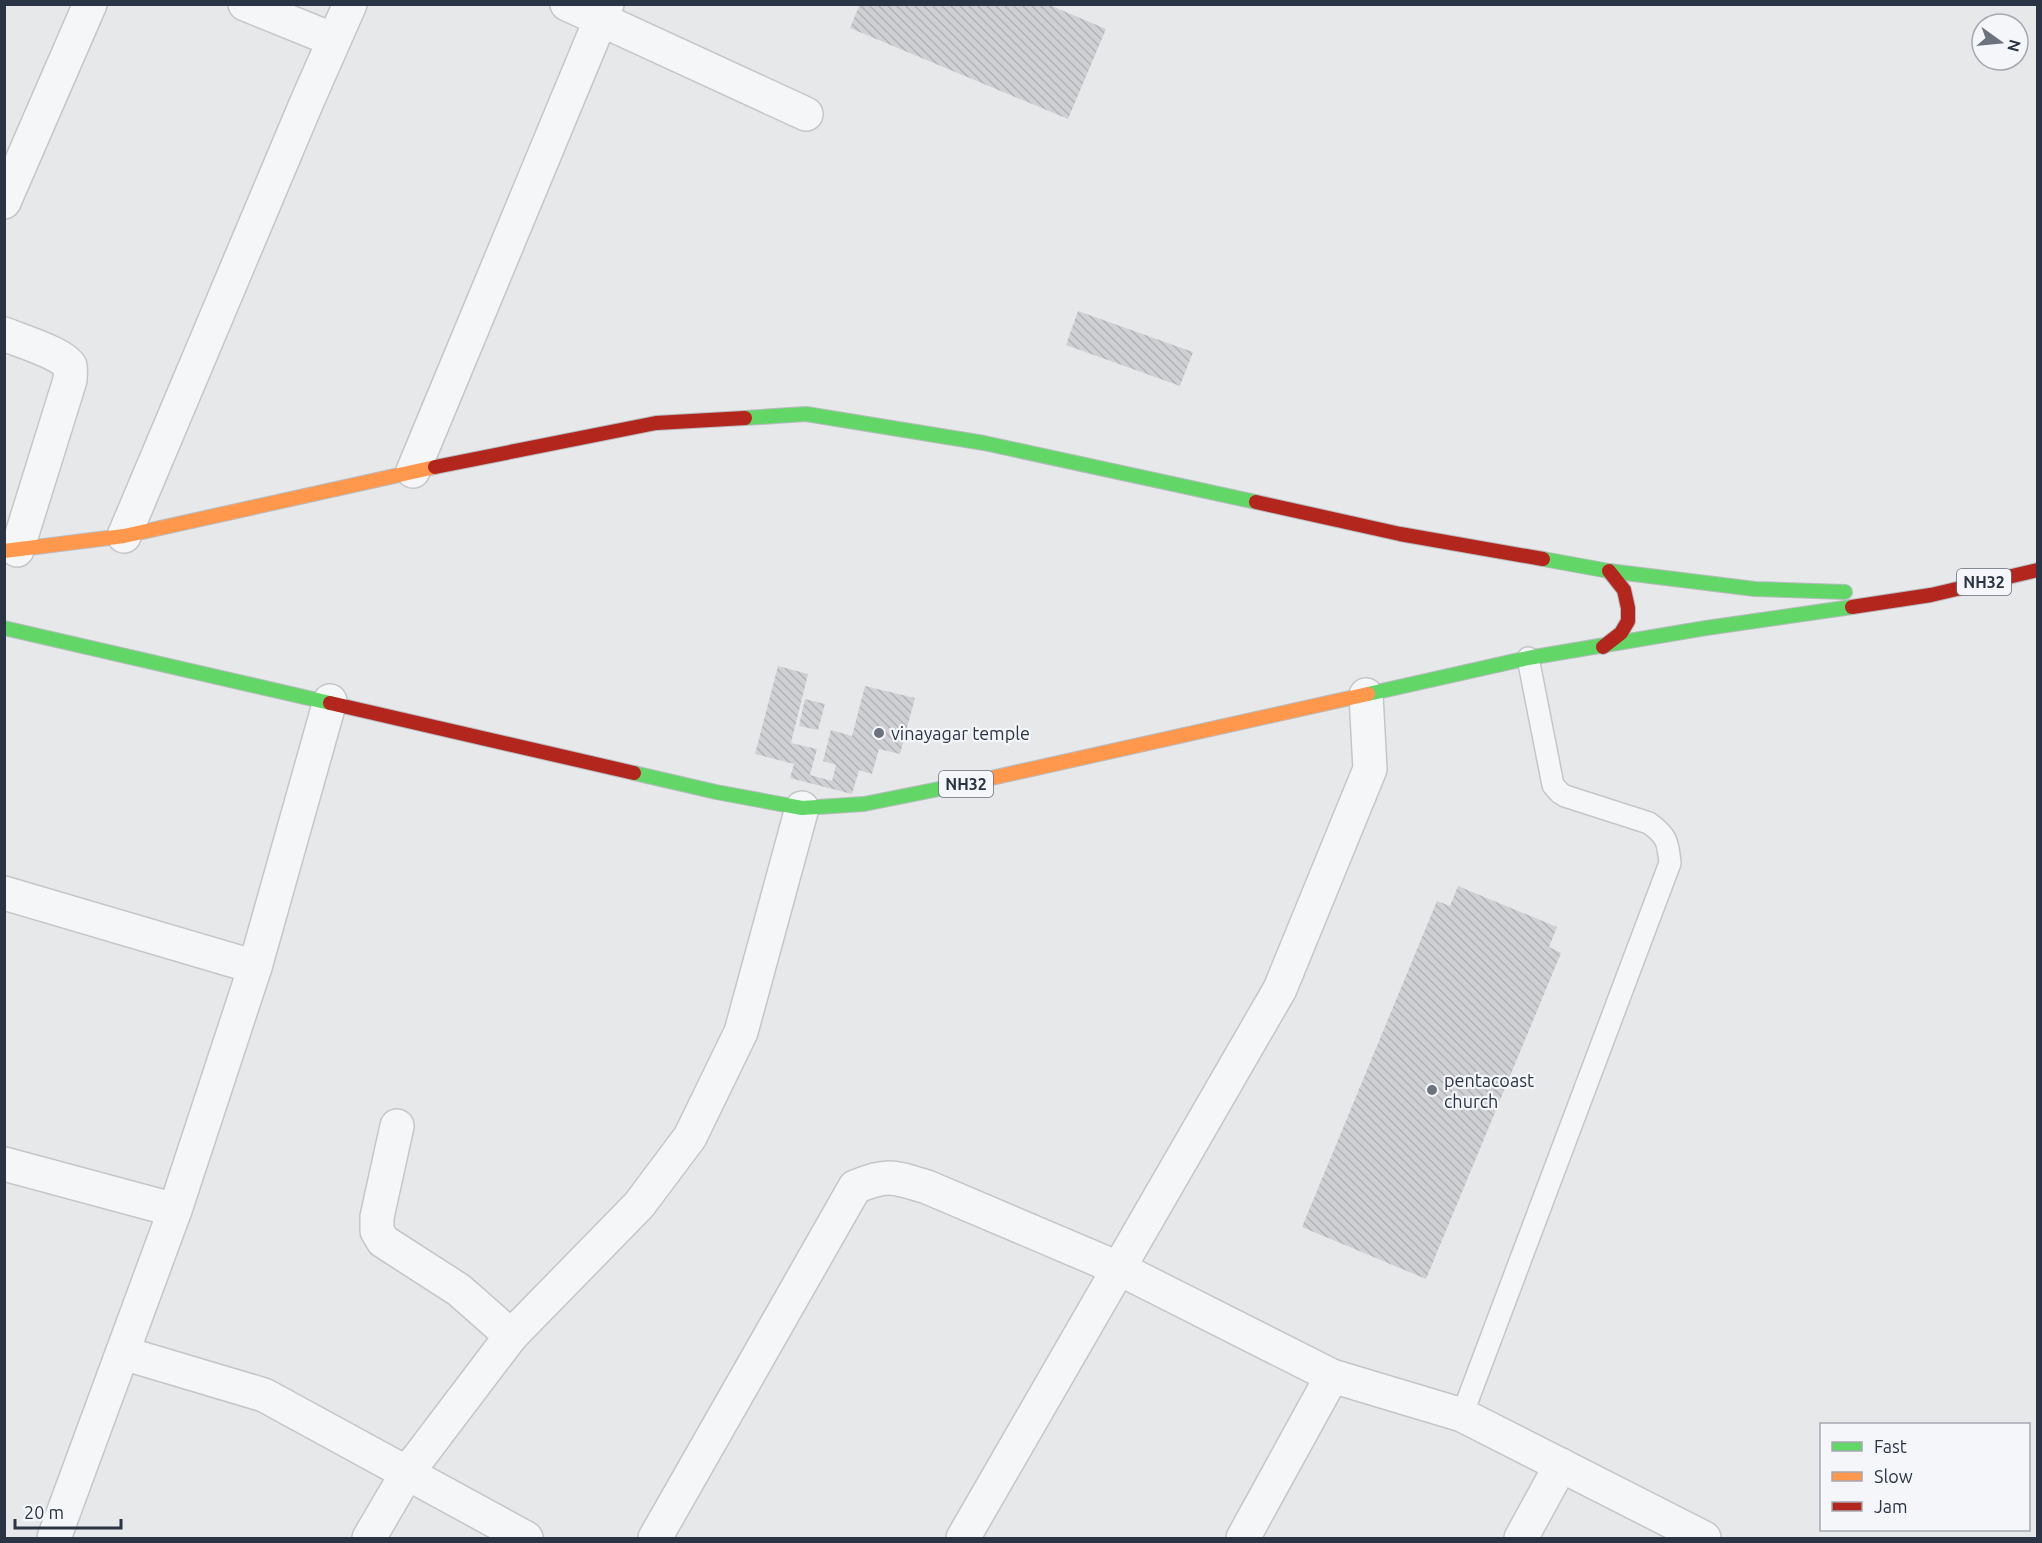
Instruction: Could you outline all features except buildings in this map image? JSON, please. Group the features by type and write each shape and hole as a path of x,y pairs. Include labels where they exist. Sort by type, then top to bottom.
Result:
{"highway":[{"name":"NH32","path":"11,550 124,536 413,471 656,423 806,414 984,443 1400,534 1609,572 1755,589 1931,595"},
{"name":"NH32","path":"4,628 330,701 716,792 802,808 864,804 956,786 1528,658 1706,628 1931,595 2037,570"},
{"path":"1603,647 1621,633 1628,621 1624,590 1609,572"}],"street":[{"path":"4,202 90,4"},
{"path":"245,4 334,40"},
{"path":"124,536 350,4"},
{"path":"567,4 604,12 806,114"},
{"path":"413,471 604,12"},
{"path":"4,334 61,358 70,366 70,380 11,550"},
{"path":"963,1539 1280,989 1370,768 1366,695"},
{"path":"54,1539 175,1210 255,967 330,701"},
{"path":"369,1539 407,1473 511,1336 639,1205 690,1137 741,1032 802,808"},
{"path":"4,893 255,967"},
{"path":"397,1126 377,1217 377,1231 382,1241 459,1290 511,1336"},
{"path":"4,1164 175,1210"},
{"path":"656,1539 855,1187 877,1178 897,1178 927,1187 1120,1269 1332,1376 1462,1415 1704,1539"},
{"path":"123,1353 264,1395 526,1539"},
{"path":"1243,1539 1332,1376"},
{"path":"1521,1539 1561,1465"}],"lane":[{"path":"1462,1415 1670,863 1668,842 1661,831 1649,823 1565,796 1555,789 1528,658"}],"traffic: fast":[{"path":"745,418 806,414 984,443 1256,502"},
{"path":"1543,559 1609,571 1755,589 1845,592"},
{"path":"1368,694 1528,658 1706,628 1852,607"},
{"path":"4,628 330,703"},
{"path":"634,773 716,792 802,808 864,804 969,783"}],"traffic: slow":[{"path":"4,551 124,536 435,467"},
{"path":"969,783 1368,694"}],"traffic: jam":[{"path":"435,467 656,423 745,418"},
{"path":"1256,502 1400,534 1543,559"},
{"path":"1852,607 1931,595 2038,570"},
{"path":"1603,647 1621,633 1628,621 1624,590 1609,571"},
{"path":"330,703 634,773"}],"place":[{"name":"vinayagar temple","path":"879,733"},
{"name":"pentacoast church","path":"1432,1090"}]}
